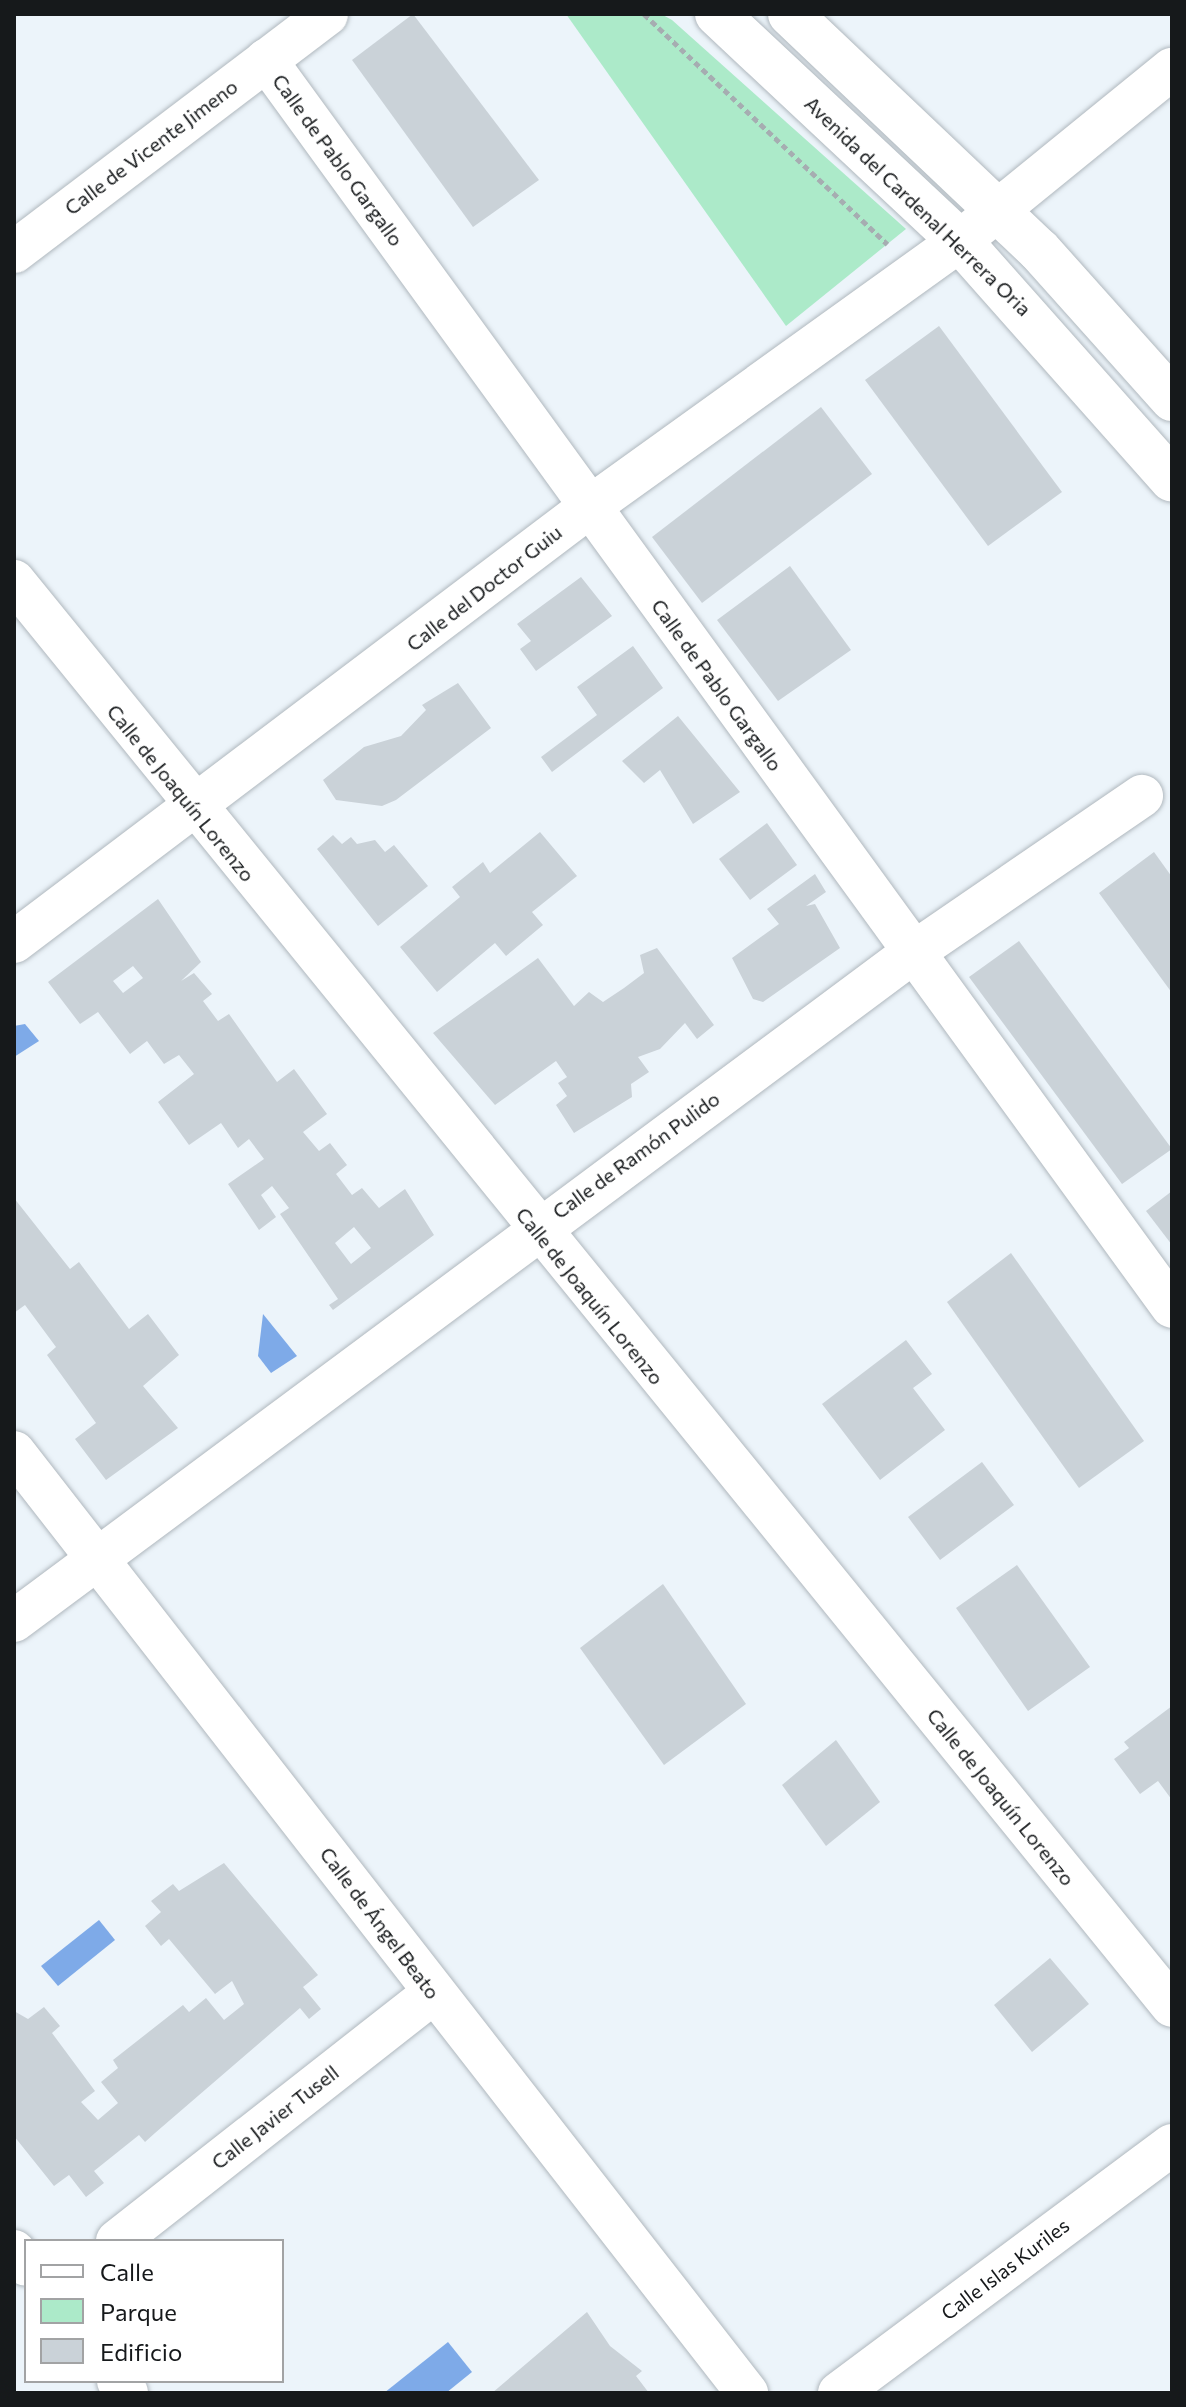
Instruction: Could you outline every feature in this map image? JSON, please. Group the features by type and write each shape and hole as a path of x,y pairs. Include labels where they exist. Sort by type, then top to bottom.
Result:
{"main road":[{"name":"Avenida del Cardenal Herrera Oria","path":"717,14 960,241 1172,480"},
{"path":"790,14 1000,211 1172,399"}],"street":[{"name":"Calle de Vicente Jimeno","path":"14,252 327,14"},
{"name":"Calle de Pablo Gargallo","path":"266,60 911,954 1172,1307"},
{"path":"1000,211 1172,69"},
{"name":"Calle del Doctor Guiu","path":"14,942 195,812 588,508 1000,211"},
{"name":"Calle de Joaquín Lorenzo","path":"14,581 195,812 1172,2006"},
{"name":"Calle de Ramón Pulido","path":"14,1621 98,1553 911,954 1142,796"},
{"name":"Calle de Ángel Beato","path":"14,1452 98,1553 433,1993 747,2393"},
{"name":"Calle Javier Tusell","path":"120,2239 433,1993"},
{"name":"Calle Islas Kuriles","path":"839,2393 1172,2145"}],"path":[{"path":"644,14 901,258 909,274"}],"green space":[{"path":"566,14 661,14 672,20 906,229 786,326"}],"water":[{"path":"25,1024 39,1041 14,1057 14,1026"},
{"path":"263,1314 297,1356 271,1373 258,1356"},
{"path":"99,1920 115,1940 58,1986 41,1966"},
{"path":"448,2342 472,2372 446,2393 384,2393"}],"building":[{"path":"413,14 539,180 473,227 352,60"},
{"path":"939,326 1062,492 988,546 865,380"},
{"path":"821,407 872,474 702,603 652,537"},
{"path":"790,566 851,650 778,701 717,620"},
{"path":"581,577 612,616 536,671 520,649 531,641 517,624"},
{"path":"633,646 663,688 552,772 541,757 597,715 577,687"},
{"path":"458,683 491,728 396,800 382,806 336,800 323,780 364,747 401,736 426,710 422,705"},
{"path":"678,716 740,792 693,824 660,770 644,783 622,761"},
{"path":"767,823 797,865 750,900 719,859"},
{"path":"540,832 577,876 532,912 543,925 506,956 495,943 437,992 400,947 460,897 452,887 483,862 490,873"},
{"path":"333,835 342,844 351,837 357,844 375,840 385,852 394,845 428,886 378,926 317,849"},
{"path":"1154,852 1172,877 1172,993 1099,893"},
{"path":"815,874 826,892 806,906 815,904 840,948 763,1002 753,999 732,958 779,924 767,909"},
{"path":"158,899 201,962 181,981 194,973 212,994 203,1001 218,1021 229,1014 277,1082 294,1069 327,1114 303,1132 319,1151 330,1143 347,1165 336,1174 352,1195 362,1188 379,1208 405,1189 434,1235 333,1310 329,1305 338,1299 280,1214 289,1208 272,1186 261,1195 276,1217 259,1230 228,1184 264,1159 249,1139 238,1148 221,1123 189,1145 158,1102 194,1074 179,1055 164,1064 147,1041 130,1054 98,1012 80,1024 48,982","holes":["133,966 143,978 123,993 113,981","354,1227 371,1248 351,1264 335,1243"]},
{"path":"1019,941 1172,1149 1122,1184 969,977"},
{"path":"657,948 714,1025 697,1039 685,1023 660,1049 638,1057 649,1072 631,1084 632,1097 574,1133 556,1105 567,1096 558,1083 567,1077 556,1061 495,1105 433,1033 538,958 574,1006 589,992 603,1002 624,988 644,973 640,955"},
{"path":"1172,1191 1172,1245 1146,1211"},
{"path":"14,1198 70,1269 79,1262 129,1329 148,1314 179,1355 143,1386 178,1428 106,1480 75,1439 96,1423 47,1355 56,1347 25,1305 14,1313"},
{"path":"1011,1253 1144,1441 1079,1488 947,1302"},
{"path":"906,1340 932,1374 913,1388 945,1430 880,1480 822,1404"},
{"path":"982,1462 1014,1505 940,1560 908,1517"},
{"path":"1017,1565 1090,1667 1028,1711 956,1608"},
{"path":"663,1584 746,1704 664,1765 580,1648"},
{"path":"1172,1706 1172,1800 1158,1781 1140,1794 1114,1759 1129,1748 1124,1742"},
{"path":"836,1740 880,1802 826,1846 782,1785"},
{"path":"224,1863 318,1975 303,1987 321,2009 309,2019 300,2008 145,2142 139,2135 94,2171 104,2183 86,2197 69,2175 54,2186 14,2136 14,2011 28,2019 44,2007 60,2026 52,2033 95,2091 81,2102 98,2120 118,2103 101,2082 118,2068 113,2060 183,2005 189,2012 206,1998 224,2020 244,2004 232,1981 215,1994 169,1939 161,1946 145,1926 161,1912 151,1901 173,1884 179,1891"},
{"path":"1050,1958 1089,2004 1032,2052 994,2005"},
{"path":"587,2312 610,2346 642,2371 636,2376 649,2393 492,2393"}]}
